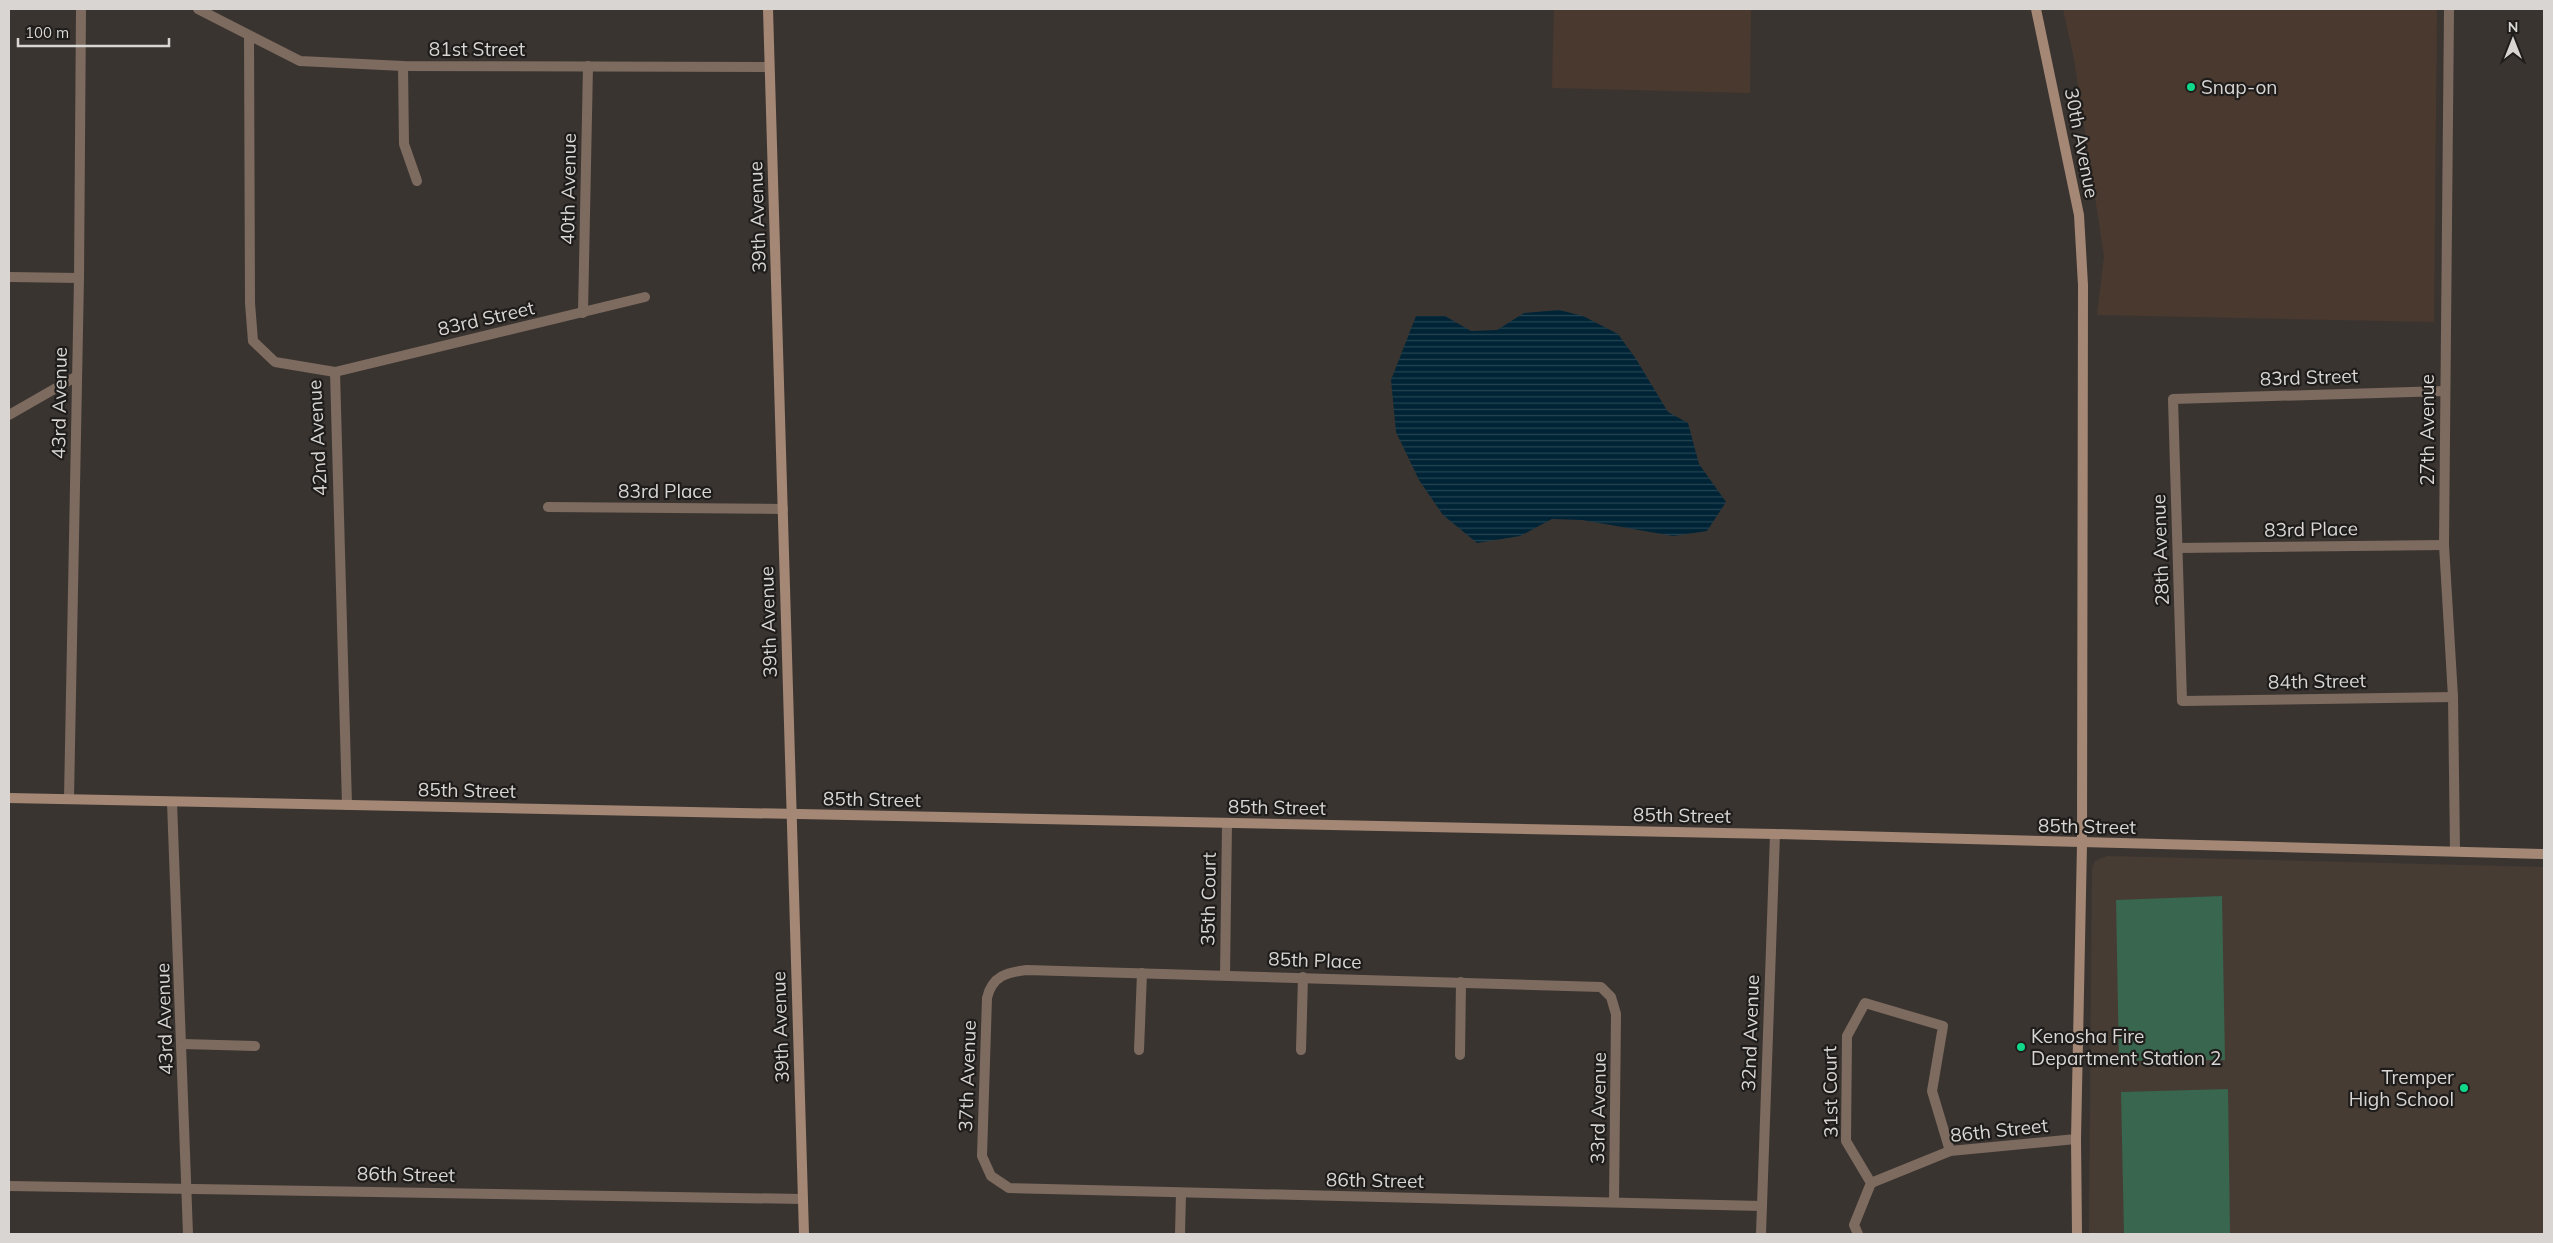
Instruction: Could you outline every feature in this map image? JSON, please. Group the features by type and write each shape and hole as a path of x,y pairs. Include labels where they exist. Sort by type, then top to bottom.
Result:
{"street":[{"name":"43rd Avenue","path":"69,798 79,278 81,9"},
{"name":"81st Street","path":"198,9 300,61 403,66 768,67"},
{"name":"39th Avenue","path":"768,9 768,67 804,1234"},
{"name":"30th Avenue","path":"2036,9 2079,215 2083,285 2082,844 2076,1139 2077,1234"},
{"name":"27th Avenue","path":"2449,9 2444,545 2452,697 2455,851"},
{"name":"42nd Avenue","path":"249,36 250,303 253,341 275,362 334,372 347,805"},
{"path":"403,66 404,144 417,181"},
{"name":"40th Avenue","path":"583,313 588,66"},
{"path":"9,277 79,278"},
{"name":"83rd Street","path":"334,372 645,297"},
{"path":"9,415 77,376"},
{"name":"83rd Street","path":"2174,399 2445,391"},
{"name":"28th Avenue","path":"2174,399 2182,701"},
{"name":"83rd Place","path":"548,507 783,509"},
{"name":"83rd Place","path":"2178,548 2444,545"},
{"name":"84th Street","path":"2182,701 2452,697"},
{"name":"85th Street","path":"9,798 1775,834 2082,844 2544,854"},
{"name":"43rd Avenue","path":"172,802 188,1234"},
{"name":"35th Court","path":"1225,975 1227,823"},
{"name":"32nd Avenue","path":"1761,1234 1775,834"},
{"name":"85th Place","path":"997,978 1010,972 1027,970 1601,987 1611,997 1616,1014"},
{"path":"1140,1050 1142,973"},
{"path":"1300,1050 1303,977"},
{"name":"37th Avenue","path":"991,1176 982,1156 982,1146 987,998 990,987 997,978"},
{"path":"1460,1055 1461,982"},
{"name":"31st Court","path":"1871,1183 1846,1141 1847,1036 1865,1003 1943,1026 1932,1091 1950,1151"},
{"name":"33rd Avenue","path":"1614,1202 1616,1014"},
{"path":"182,1044 255,1046"},
{"name":"86th Street","path":"1871,1183 1950,1151 2076,1139"},
{"name":"86th Street","path":"991,1176 1009,1188 1762,1206"},
{"path":"1858,1234 1854,1224 1871,1183"},
{"name":"86th Street","path":"9,1186 187,1187 802,1199"},
{"path":"1180,1234 1181,1193"}],"shaded area":[{"path":"1554,9 1751,9 1750,93 1552,88"},
{"path":"2063,9 2437,9 2434,322 2097,315 2104,256 2074,59"},
{"path":"2107,856 2544,867 2544,1234 2089,1234 2092,869 2095,861"}],"green space":[{"path":"2222,896 2225,1060 2119,1061 2116,900"},
{"path":"2228,1089 2230,1234 2124,1234 2121,1092"}],"water":[{"path":"1559,310 1583,316 1618,334 1636,359 1668,412 1688,423 1699,464 1726,502 1707,531 1673,536 1582,520 1552,519 1520,536 1477,543 1443,515 1419,480 1396,432 1391,380 1416,316 1445,316 1471,331 1497,330 1524,313"}],"place":[{"name":"Snap-on","path":"2191,87"},
{"name":"Kenosha Fire Department Station 2","path":"2021,1047"},
{"name":"Tremper High School","path":"2464,1088"}]}
